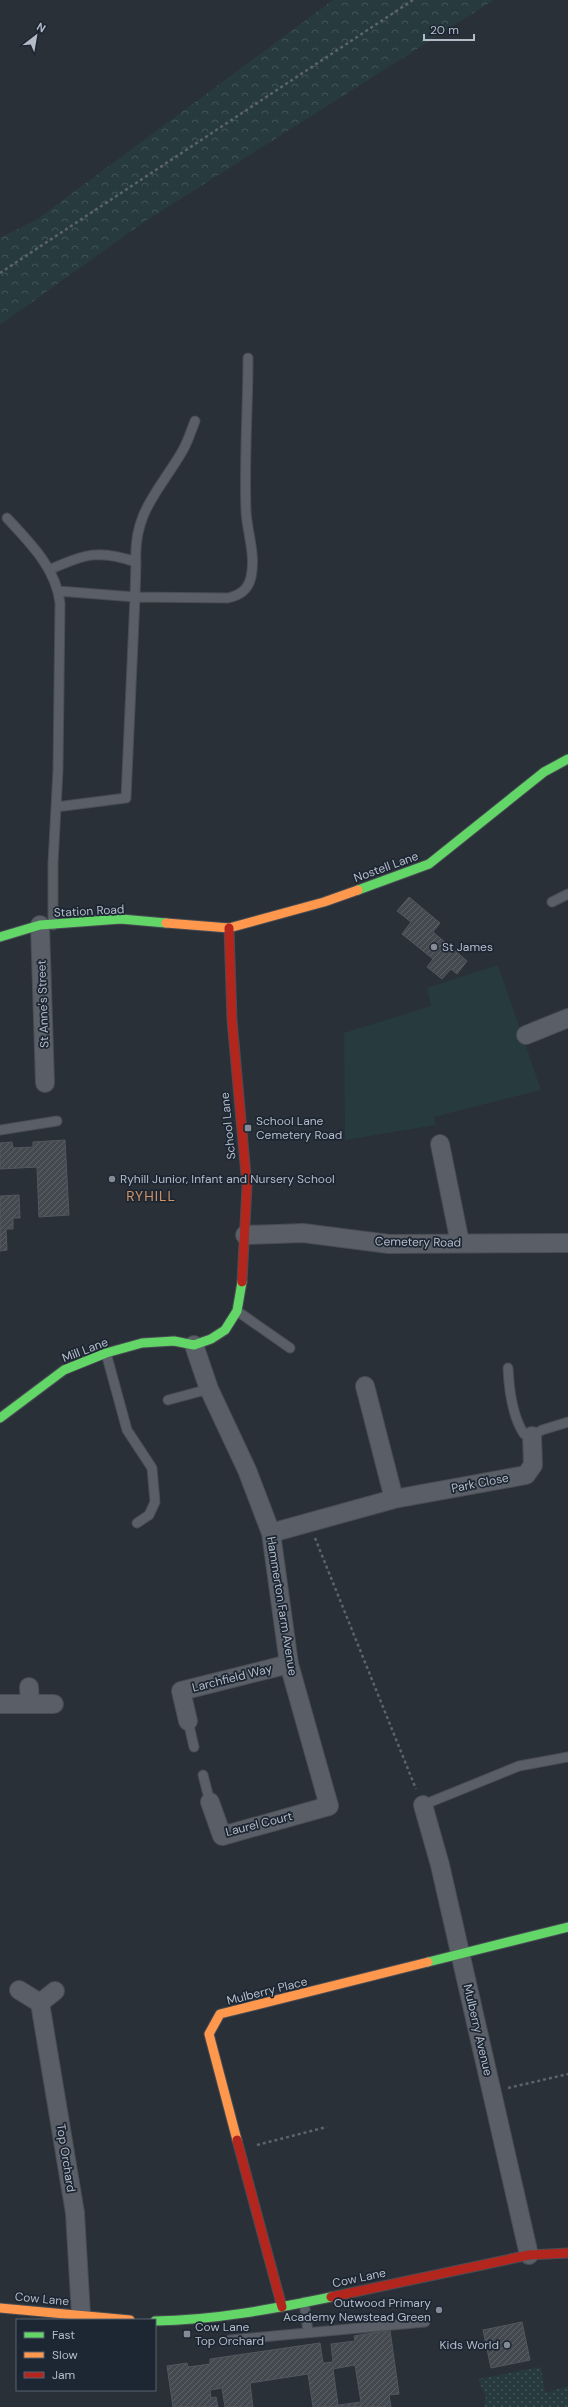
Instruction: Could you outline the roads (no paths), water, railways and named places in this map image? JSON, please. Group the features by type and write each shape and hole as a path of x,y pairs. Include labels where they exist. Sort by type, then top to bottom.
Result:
{"street":[{"name":"Nostell Lane","path":"229,928 324,902 429,864 544,772 568,759"},
{"name":"Station Road","path":"0,937 46,925 121,919 229,928"},
{"name":"St Anne's Street","path":"45,1083 46,925"},
{"name":"School Lane","path":"194,1345 211,1339 225,1330 238,1311 242,1289 246,1186 232,1027 229,928"},
{"path":"526,1035 568,1018"},
{"path":"440,1144 460,1243"},
{"name":"Cemetery Road","path":"245,1235 303,1233 389,1244 568,1243"},
{"name":"Mill Lane","path":"0,1418 64,1370 106,1353 142,1343 174,1342 194,1345"},
{"name":"Hammerton Farm Avenue","path":"194,1345 209,1389 247,1470 271,1533 289,1664 329,1806"},
{"path":"365,1386 394,1499"},
{"name":"Park Close","path":"271,1533 394,1499 526,1475 533,1465 532,1436"},
{"name":"Larchfield Way","path":"188,1721 181,1691 289,1664"},
{"path":"0,1704 30,1695 54,1704"},
{"name":"Laurel Court","path":"210,1802 222,1836 329,1806"},
{"name":"Mulberry Avenue","path":"423,1805 440,1865 529,2255"},
{"name":"Mulberry Place","path":"282,2307 209,2034 220,2014 568,1927"},
{"path":"19,1990 40,2003 55,1991"},
{"name":"Top Orchard","path":"40,2003 75,2213 81,2314"},
{"name":"Cow Lane","path":"156,2321 195,2320 282,2307 529,2255 568,2253"},
{"name":"Cow Lane","path":"0,2308 81,2314 122,2319"}],"lane":[{"path":"58,591 135,597 228,598 238,596 247,589 252,577 250,536 246,520 245,482 248,411 248,358"},
{"path":"56,806 126,798 135,597 135,544 144,510 184,449 195,421"},
{"path":"6,518 25,538 49,570 58,591 59,726 56,806 46,925"},
{"path":"49,570 81,557 96,554 121,556 136,562"},
{"path":"552,902 568,894"},
{"path":"0,1130 57,1121"},
{"path":"238,1311 290,1348"},
{"path":"106,1353 121,1413 132,1441 152,1468 155,1502 148,1516 137,1523"},
{"path":"508,1368 509,1389 520,1428 524,1434 532,1436 568,1422"},
{"path":"168,1400 209,1389"},
{"path":"188,1721 194,1747"},
{"path":"423,1805 519,1766 568,1757"},
{"path":"203,1776 210,1802"},
{"path":"304,2302 308,2332"},
{"path":"230,2340 426,2322"}],"place":[{"name":"St James","path":"434,947"},
{"name":"School Lane Cemetery Road","path":"248,1128"},
{"name":"Ryhill Junior, Infant and Nursery School","path":"112,1179"},
{"name":"Outwood Primary Academy Newstead Green","path":"439,2310"},
{"name":"Cow Lane Top Orchard","path":"187,2334"},
{"name":"Kids World","path":"507,2345"}],"district":[{"name":"RYHILL","path":"151,1196"}]}
